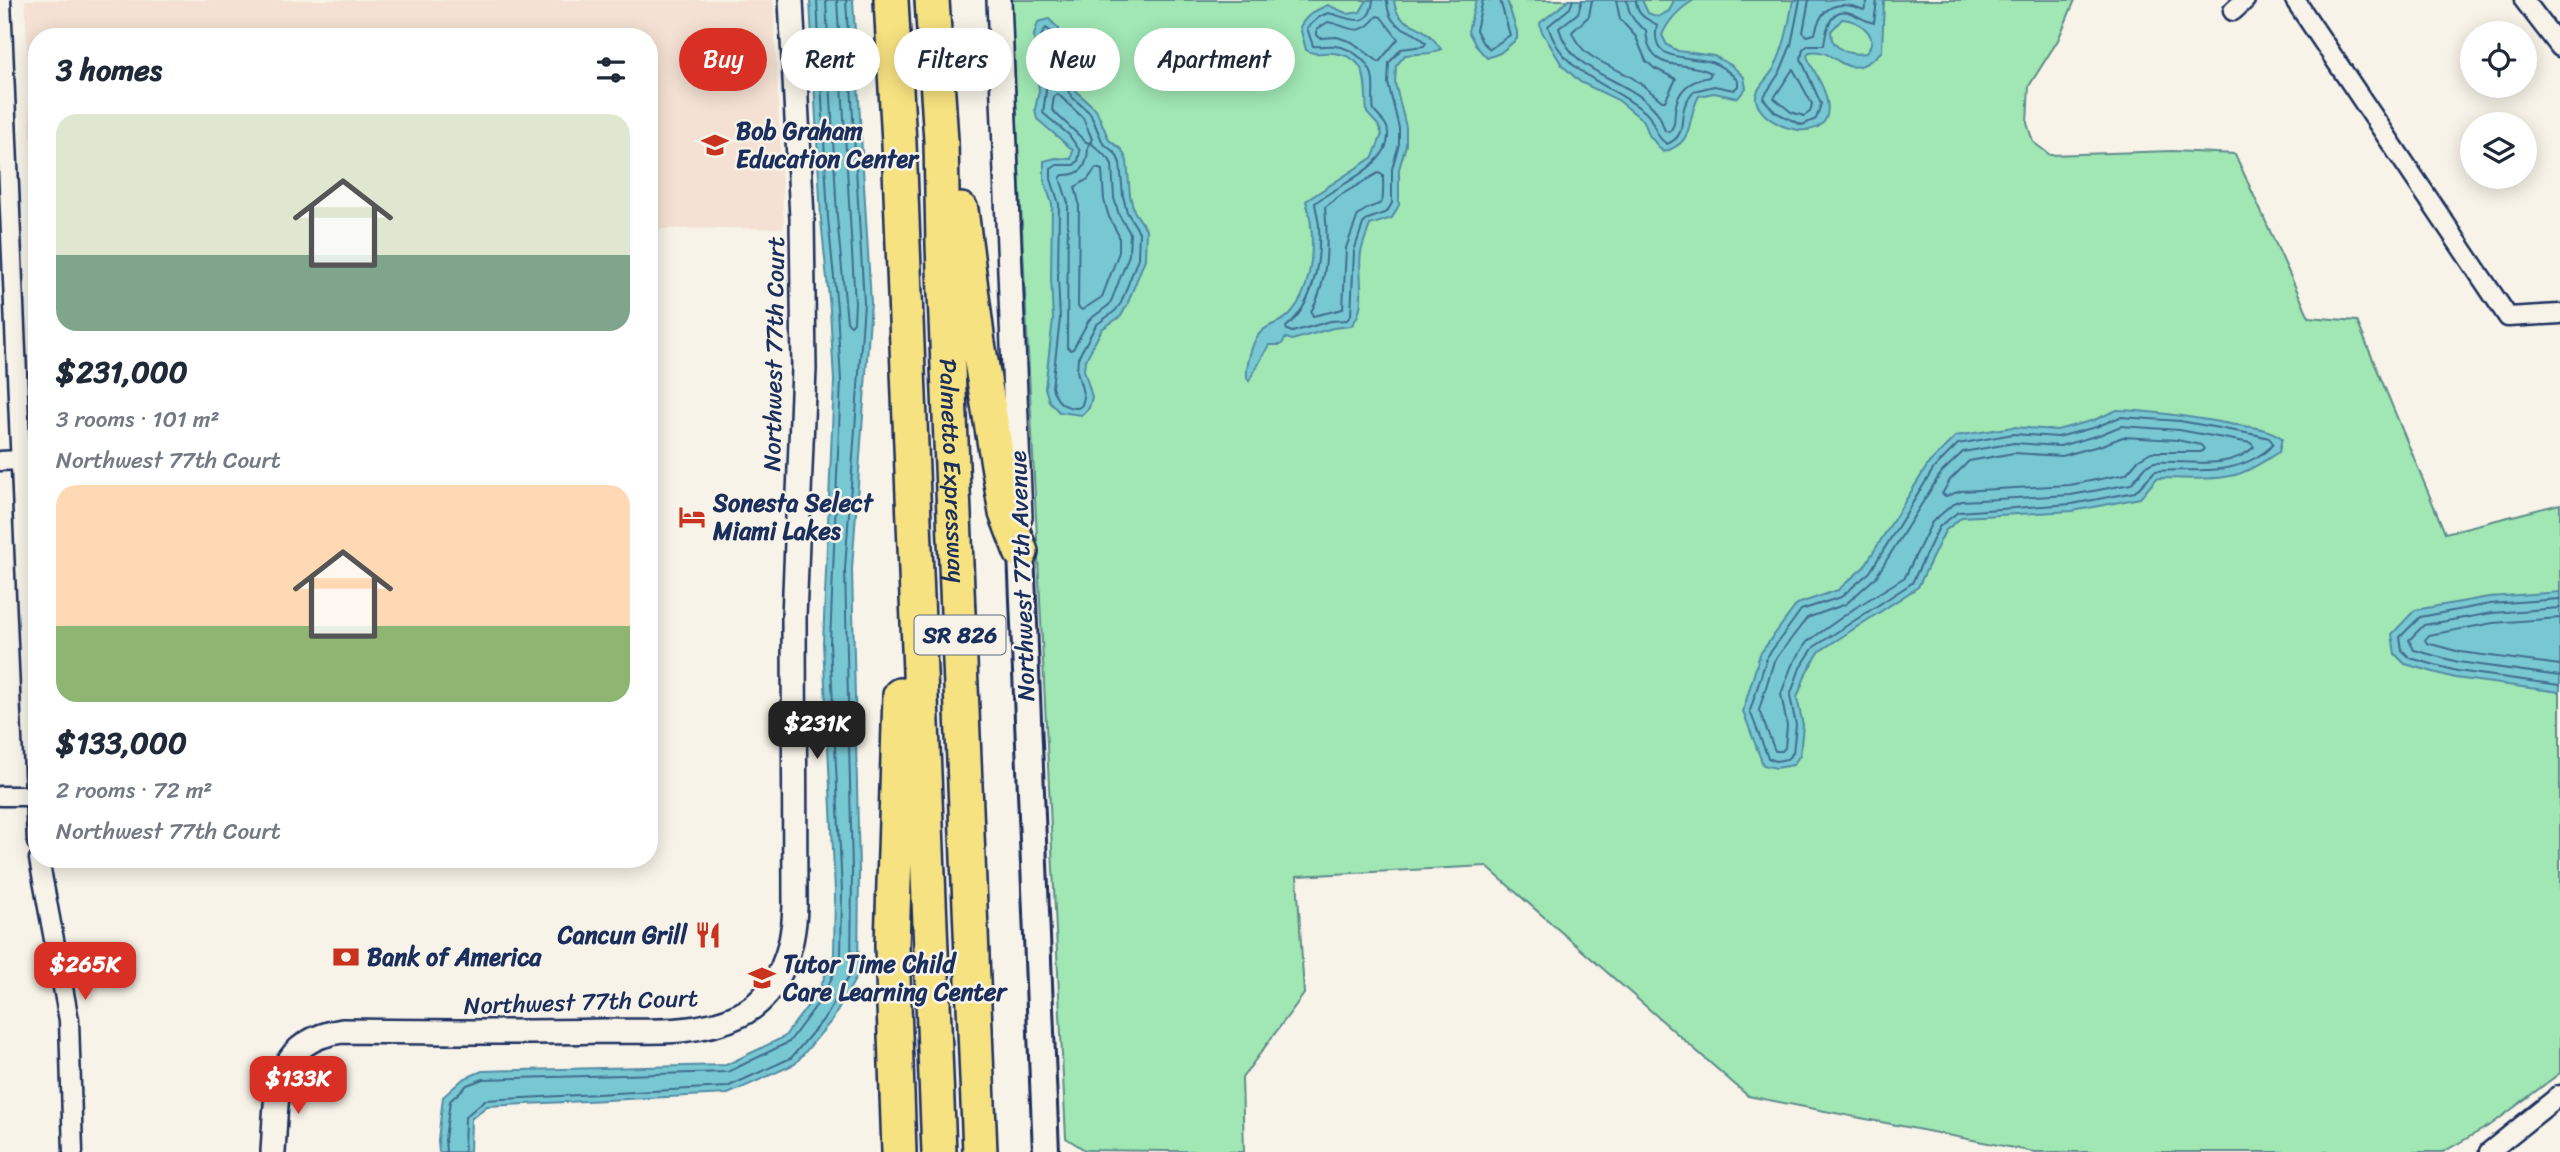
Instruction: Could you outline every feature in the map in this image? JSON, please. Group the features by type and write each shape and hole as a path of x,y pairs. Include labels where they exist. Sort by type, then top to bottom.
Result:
{"highway":[{"name":"Palmetto Expressway","path":"891,0 938,1141"},
{"name":"Palmetto Expressway","path":"932,0 941,141 967,820 989,1141"},
{"path":"941,141 961,206 978,343 1006,513 1021,552"},
{"path":"899,1141 892,945 900,696 916,589"}],"main road":[{"name":"Northwest 77th Avenue","path":"1021,552 1046,1152"}],"street":[{"path":"1,0 28,667"},
{"name":"Northwest 77th Court","path":"273,1152 281,1073 297,1049 326,1034 342,1031 518,1033 684,1029 712,1024 741,1014 762,999 780,973 790,952 795,906 794,617 804,369 802,218 791,0"},
{"name":"Northwest 77th Avenue","path":"999,0 1021,552"},
{"path":"2295,0 2508,317 2560,314"},
{"path":"2524,0 2560,47"},
{"path":"0,461 20,460"},
{"path":"0,796 28,796"},
{"path":"41,868 69,1020 73,1152"},
{"path":"2489,1152 2560,1095"}],"shaded area":[{"name":"Bob Graham Education Center","path":"25,0 773,0 784,228 658,229 658,28 28,28 28,72"}],"green space":[{"path":"1011,0 2075,0 2058,40 2029,86 2027,123 2033,142 2050,155 2172,151 2235,154 2309,317 2357,321 2445,533 2560,504 2560,1073 2492,1124 2443,1152 2034,1152 1748,1096 1486,866 1297,876 1304,994 1242,1078 1244,1152 1085,1150 1066,1138"}],"water":[{"path":"810,0 853,0 855,28 811,28"},
{"path":"1367,0 1394,0 1402,19 1423,30 1441,49 1431,53 1405,55 1396,66 1395,83 1406,127 1406,145 1399,169 1399,205 1392,218 1370,225 1361,252 1360,310 1351,326 1333,328 1292,340 1286,338 1281,345 1269,345 1249,381 1249,360 1258,336 1264,329 1289,315 1304,290 1312,244 1306,201 1373,157 1382,134 1367,113 1364,75 1360,67 1346,56 1306,50 1300,27 1312,13 1328,5 1348,14 1360,12"},
{"path":"1476,0 1507,0 1517,32 1517,39 1500,53 1487,58 1468,31"},
{"path":"1569,0 1642,0 1648,13 1658,17 1669,11 1674,0 1694,0 1668,24 1662,35 1667,45 1678,51 1714,56 1731,65 1744,77 1746,88 1738,98 1714,93 1699,96 1686,136 1674,148 1663,152 1649,135 1644,121 1618,100 1580,82 1562,65 1541,30 1540,23"},
{"path":"1793,0 1884,0 1882,51 1869,62 1850,66 1828,55 1809,52 1807,56 1827,101 1827,116 1821,125 1810,130 1797,130 1771,120 1761,111 1756,100 1759,88 1774,68 1781,52","holes":["1842,19 1849,20 1870,35 1870,47 1866,53 1847,52 1832,40 1831,31"]},
{"path":"1049,19 1058,28 1036,28 1038,22"},
{"path":"815,91 858,91 871,303 852,569 859,871 858,974 833,1019 795,1064 728,1094 487,1106 471,1119 470,1152 439,1152 443,1097 463,1079 482,1071 726,1065 784,1037 818,992 834,955 835,891 823,643 834,381 821,219"},
{"path":"1039,91 1077,91 1096,109 1109,140 1122,150 1127,161 1134,211 1146,229 1145,259 1127,305 1121,316 1102,329 1085,361 1084,370 1092,397 1089,408 1082,415 1059,412 1049,401 1045,388 1053,319 1052,204 1044,180 1044,161 1056,158 1071,159 1073,150 1037,119 1035,109"},
{"path":"2117,410 2174,415 2251,427 2282,438 2279,452 2235,475 2206,479 2157,478 2140,498 2073,511 1962,517 1945,531 1918,587 1820,651 1807,671 1797,698 1803,725 1800,755 1793,765 1776,768 1763,765 1743,711 1760,654 1797,604 1838,590 1864,567 1929,463 1956,436 2013,427 2057,430 2094,420"},
{"path":"2560,592 2560,692 2455,678 2405,664 2395,654 2392,634 2415,610 2489,597"}],"place":[{"name":"Bob Graham Education Center","path":"715,145"},
{"name":"Sonesta Select Miami Lakes","path":"692,517"},
{"name":"Cancun Grill","path":"708,935"},
{"name":"Bank of America","path":"346,957"},
{"name":"Tutor Time Child Care Learning Center","path":"762,978"}]}
